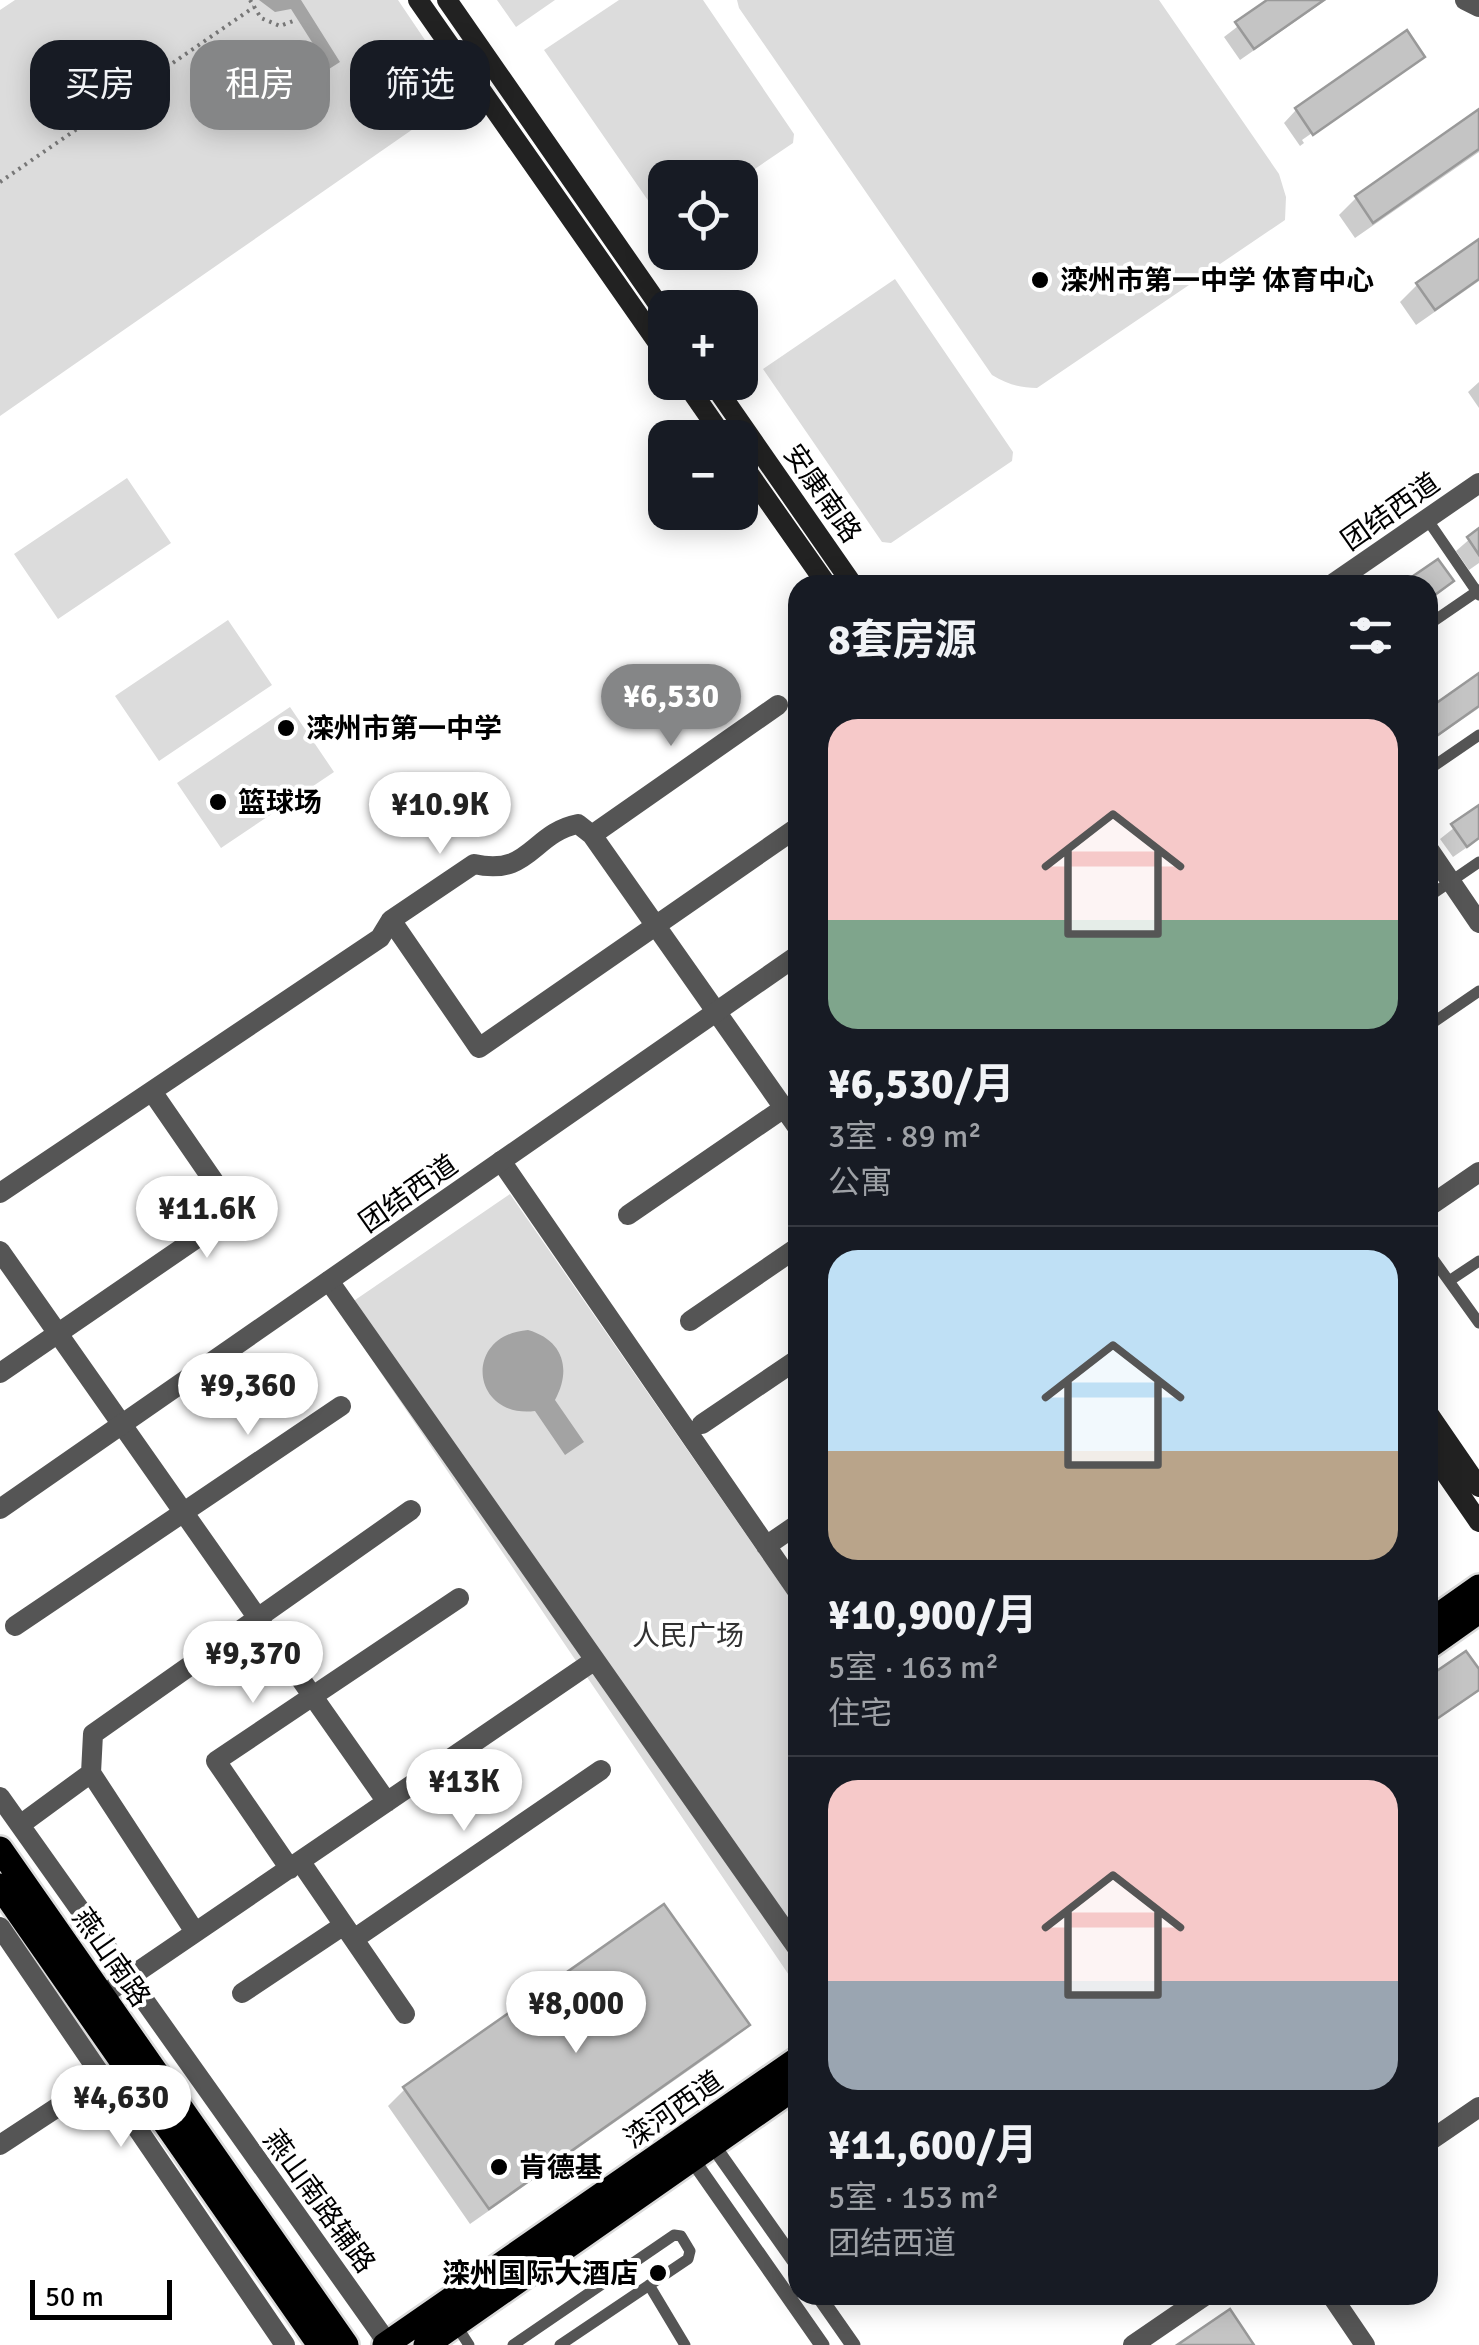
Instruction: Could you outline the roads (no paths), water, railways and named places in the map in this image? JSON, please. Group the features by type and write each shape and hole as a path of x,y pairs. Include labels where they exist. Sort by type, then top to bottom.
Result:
{"main road":[{"path":"418,0 648,329"},
{"path":"447,0 648,290"},
{"name":"安康南路","path":"725,400 846,575"},
{"name":"安康南路","path":"758,486 820,575"},
{"path":"1438,1428 1479,1487"},
{"path":"1438,1463 1479,1522"},
{"path":"1438,1616 1479,1587"},
{"path":"1438,1639 1479,1611"},
{"name":"燕山南路","path":"0,1850 346,2345"},
{"name":"燕山南路","path":"0,1886 320,2345"},
{"name":"滦河西道","path":"388,2344 788,2066"},
{"name":"滦河西道","path":"426,2345 463,2335 788,2091"}],"street":[{"path":"1464,0 1479,7"},
{"name":"团结西道","path":"1346,575 1479,482"},
{"path":"592,835 778,705"},
{"path":"0,1194 140,1096 153,1093 380,938 391,920 474,864 510,867 565,827 578,824 592,835 788,1113"},
{"path":"391,920 480,1048 788,835"},
{"path":"1438,863 1479,922"},
{"name":"团结西道","path":"0,1510 788,962"},
{"path":"0,1373 235,1212 153,1093"},
{"path":"628,1215 788,1094"},
{"path":"502,1161 788,1578"},
{"path":"1438,1200 1479,1172"},
{"path":"0,1250 387,1802"},
{"path":"690,1320 788,1254"},
{"path":"329,1281 788,1935"},
{"path":"702,1424 788,1367"},
{"path":"15,1626 340,1406"},
{"path":"196,1932 91,1773 93,1734 411,1510"},
{"path":"766,1546 788,1531"},
{"path":"406,2014 349,1932 216,1762 459,1598"},
{"path":"102,1996 595,1660"},
{"path":"242,1994 349,1932 602,1770"},
{"path":"20,1825 91,1773"},
{"name":"燕山南路辅路","path":"0,1797 388,2344"},
{"path":"0,1927 284,2345"},
{"path":"0,2145 102,2078"},
{"path":"1438,2135 1479,2106"},
{"path":"702,2152 788,2254"},
{"path":"702,2152 788,2290"},
{"path":"797,2305 822,2345"},
{"path":"825,2305 853,2345"},
{"path":"1133,2345 1191,2305"},
{"path":"1337,2305 1364,2345"}],"lane":[{"path":"1427,519 1478,592 1438,618"},
{"path":"1438,763 1479,735"},
{"path":"1438,890 1479,862"},
{"path":"1438,1019 1479,990"},
{"path":"1448,1281 1479,1260"},
{"path":"1438,1266 1479,1324"},
{"path":"514,2345 674,2235 681,2236 690,2251 688,2259 560,2345"},
{"path":"649,2285 685,2345"}],"place":[{"name":"滦州市第一中学 体育中心","path":"1040,280"},
{"name":"滦州市第一中学","path":"286,728"},
{"name":"篮球场","path":"218,802"},
{"name":"肯德基","path":"499,2167"},
{"name":"滦州国际大酒店","path":"658,2273"}],"park label":[{"name":"人民广场","path":"688,1635"}]}
